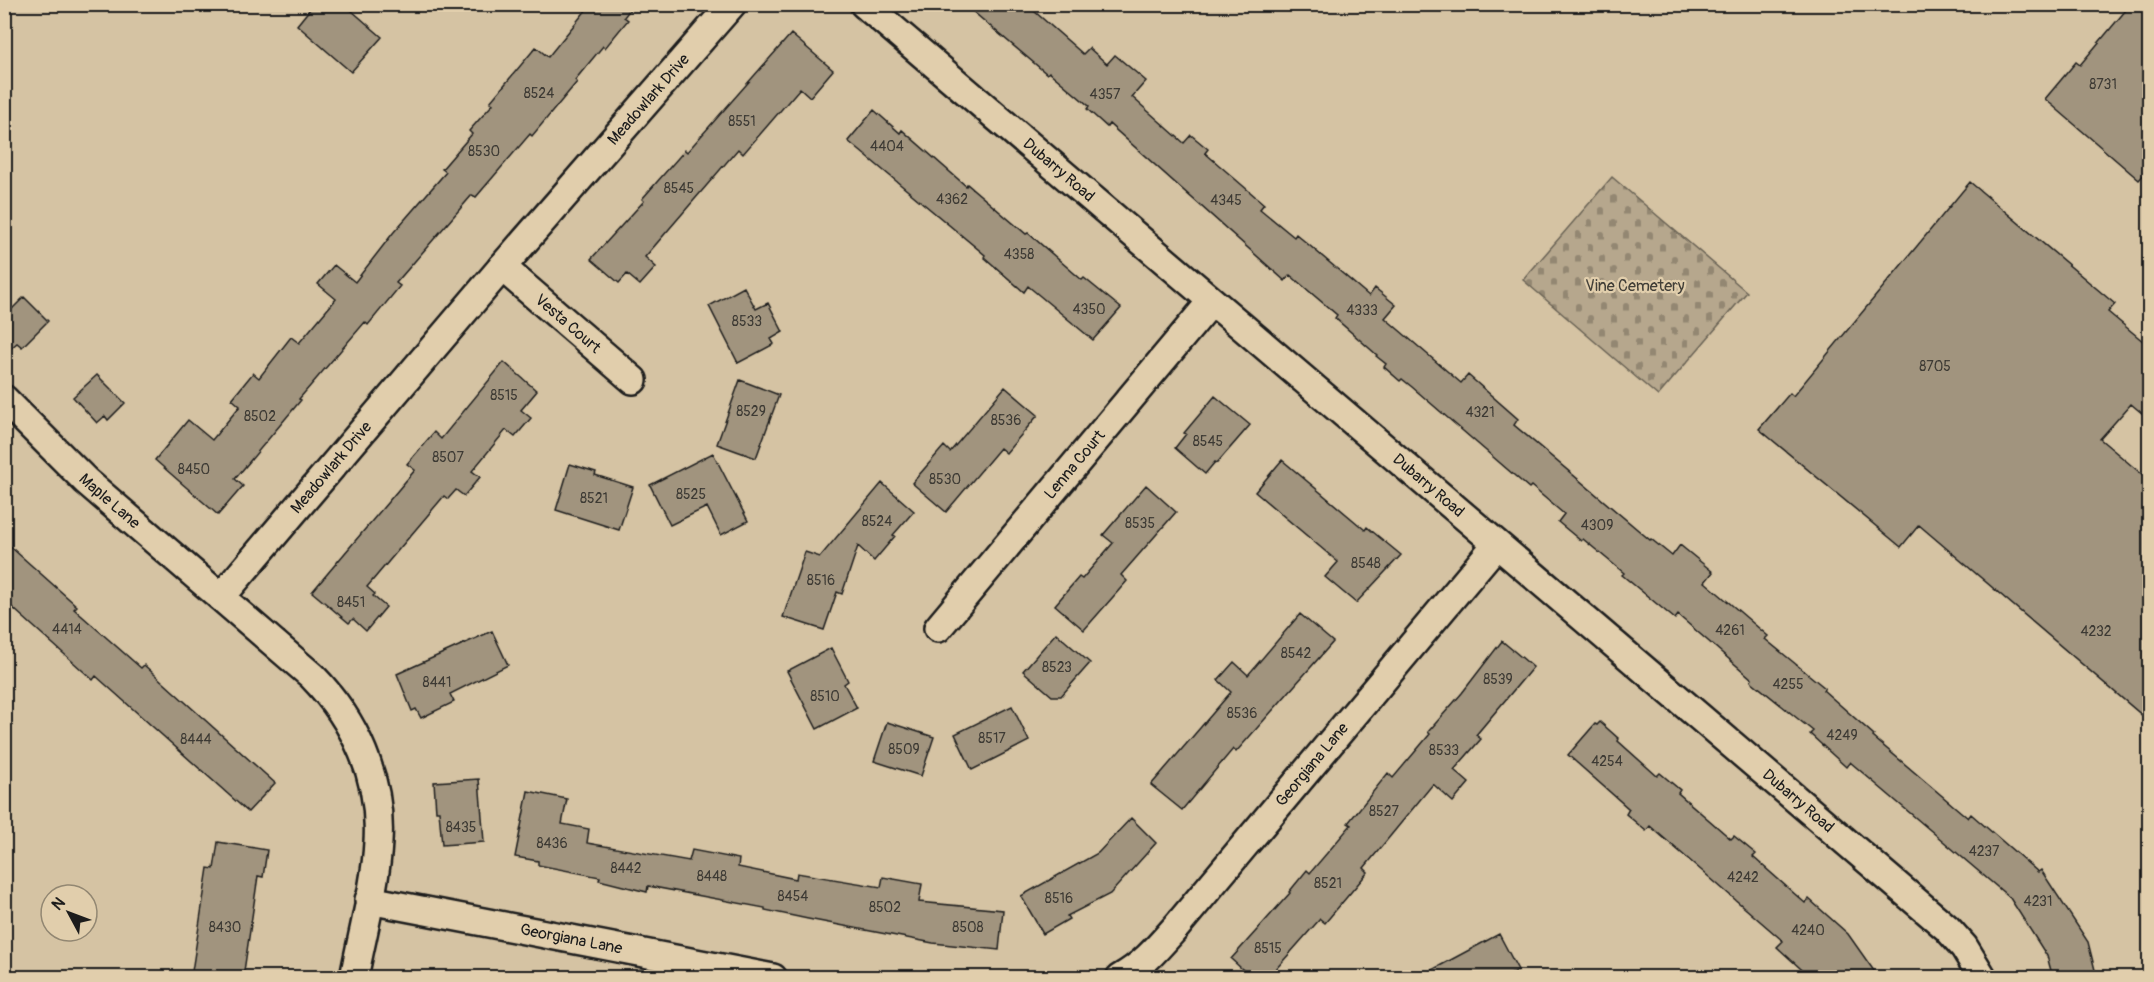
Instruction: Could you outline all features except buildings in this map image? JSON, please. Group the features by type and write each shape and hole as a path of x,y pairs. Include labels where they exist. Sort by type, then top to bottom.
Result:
{"street":[{"name":"Meadowlark Drive","path":"220,597 502,267 732,4"},
{"name":"Dubarry Road","path":"864,4 1947,928 1964,947 1983,978"},
{"name":"Vesta Court","path":"502,267 633,380"},
{"name":"Lenna Court","path":"938,628 1211,302"},
{"name":"Maple Lane","path":"4,399 86,482 220,597"},
{"name":"Georgiana Lane","path":"1120,978 1151,955 1177,926 1496,545"},
{"path":"220,597 321,685 338,705 358,740 377,804 378,831 375,871 354,978"},
{"name":"Georgiana Lane","path":"369,900 773,978"}],"green space":[{"name":"Vine Cemetery","path":"1612,177 1747,292 1658,396 1523,280"}]}
